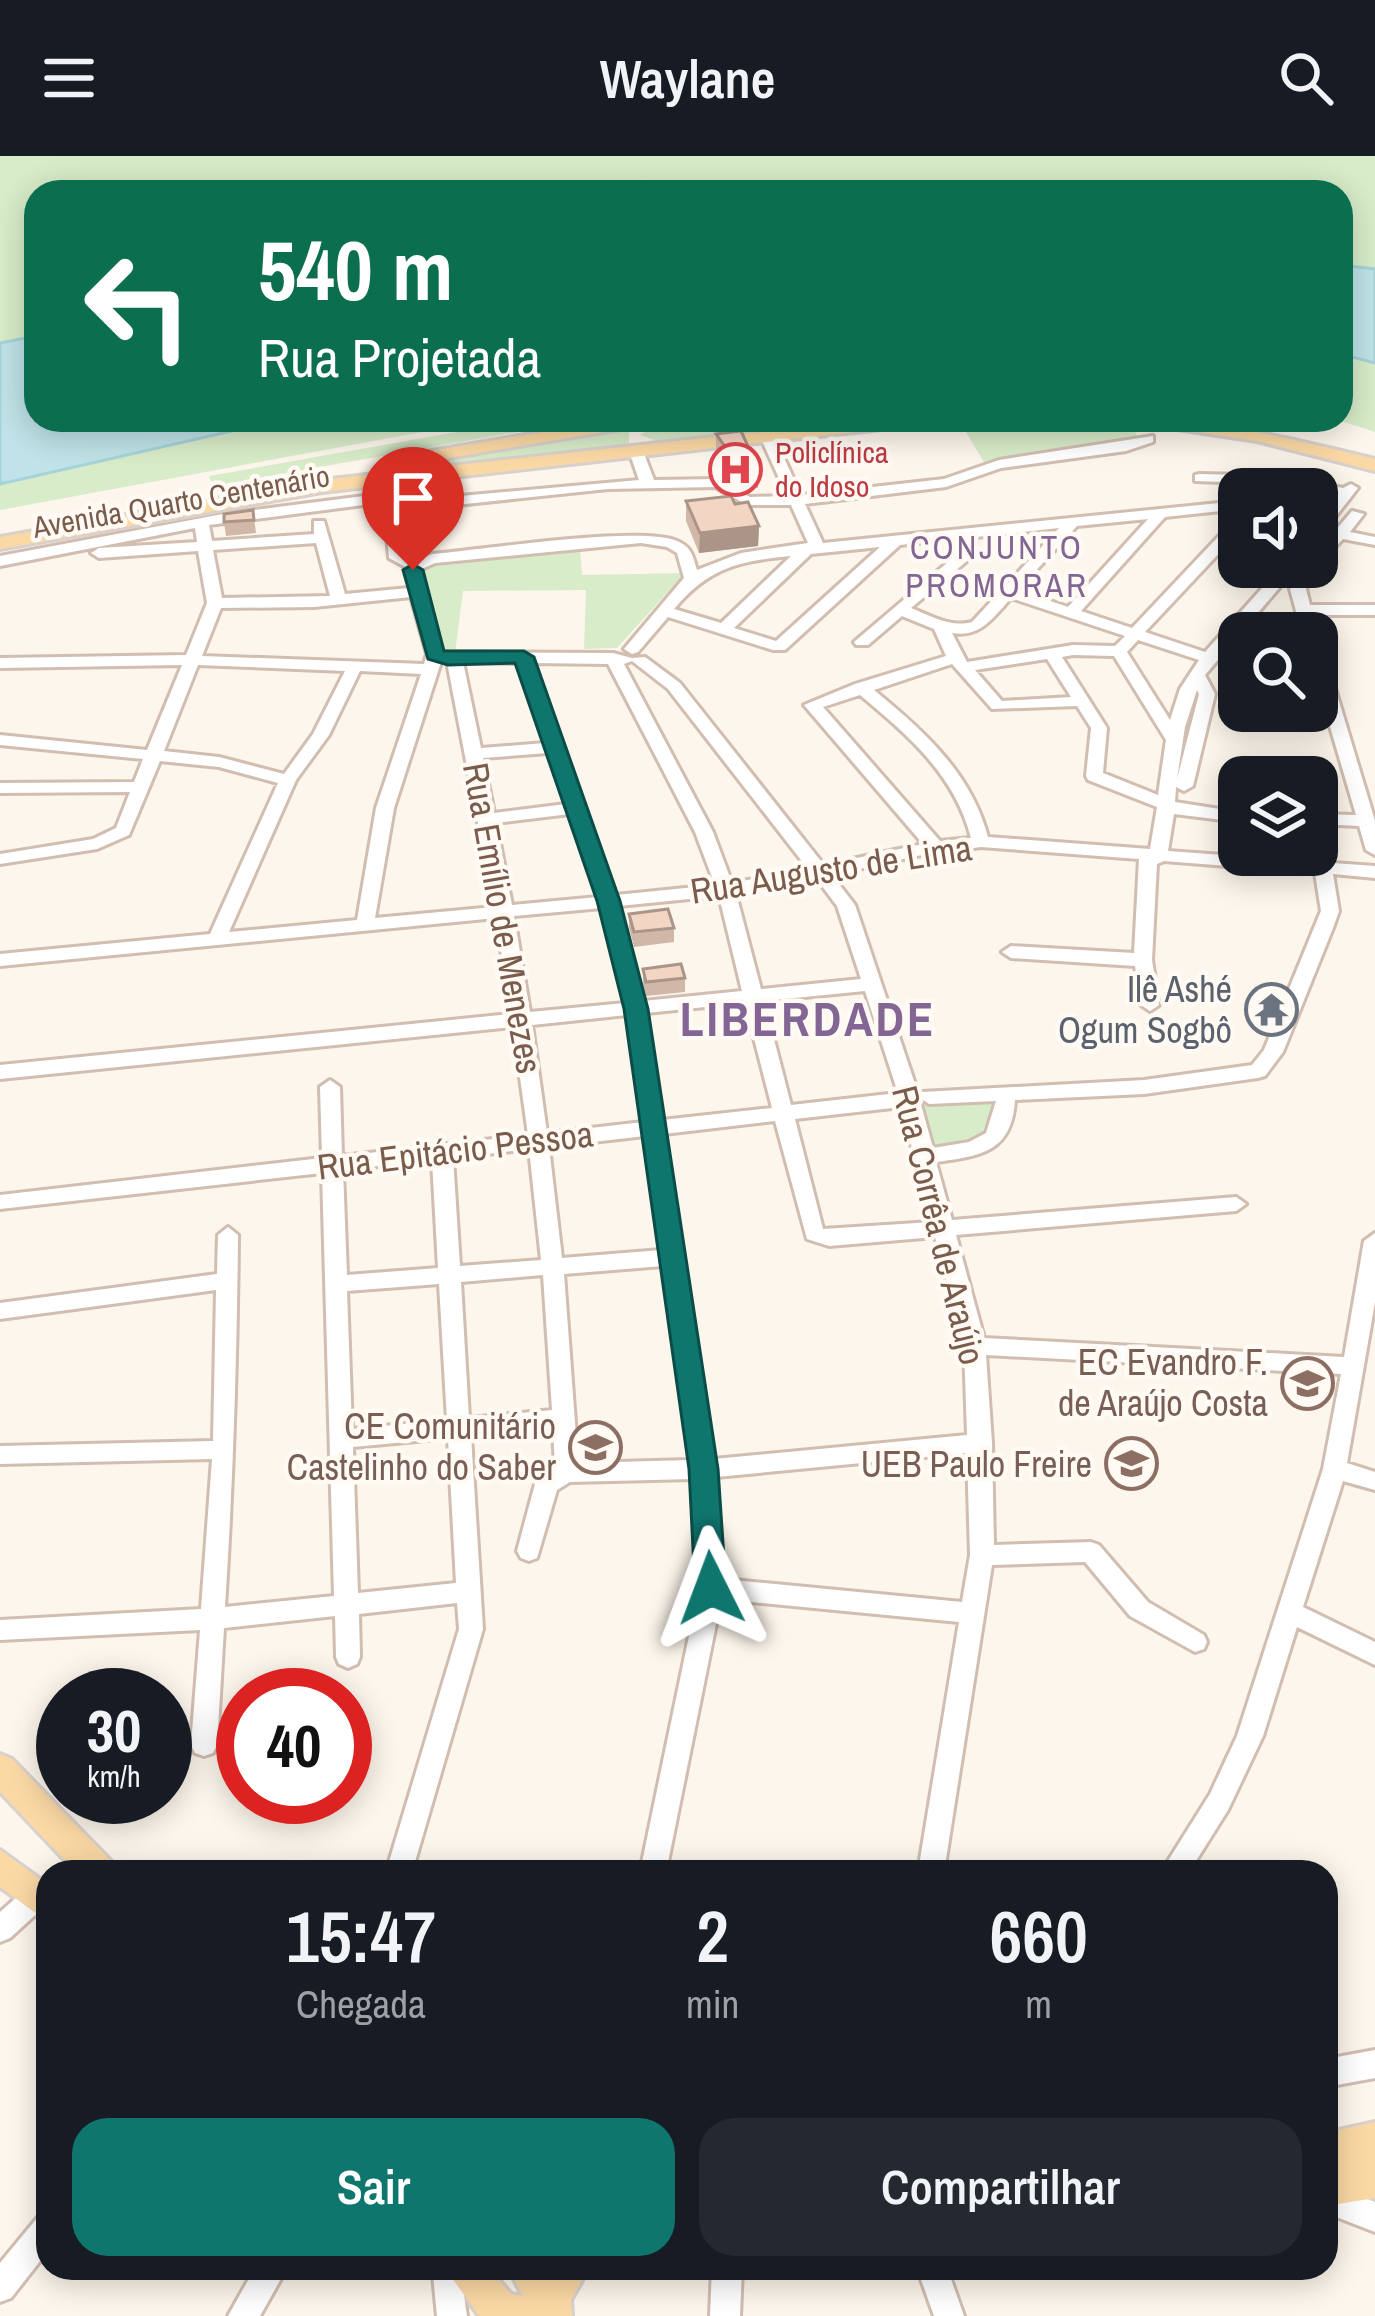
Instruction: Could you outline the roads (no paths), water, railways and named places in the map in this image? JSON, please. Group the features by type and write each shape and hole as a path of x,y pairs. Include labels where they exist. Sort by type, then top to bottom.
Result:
{"main road":[{"name":"Avenida Quarto Centenário","path":"0,533 578,432"},
{"path":"635,432 660,448"},
{"name":"Avenida Quarto Centenário","path":"2,554 270,495 310,500 797,432"},
{"path":"1177,432 1270,439 1374,461"},
{"path":"1263,432 1374,461"},
{"path":"0,1771 0,1786"},
{"path":"0,1771 87,1860"},
{"path":"0,1866 36,1896"},
{"path":"1338,2149 1375,2141"},
{"path":"1338,2185 1375,2179"},
{"path":"457,2280 476,2316"},
{"path":"464,2280 500,2311 544,2293"}],"street":[{"path":"2,554 310,500 376,500 392,507 648,484 718,483 747,501 800,500 946,483 999,464 1126,447 1147,432"},
{"path":"767,436 800,500 813,546"},
{"path":"636,451 648,484"},
{"path":"1200,478 1218,478"},
{"path":"310,500 338,598"},
{"path":"392,507 397,558 423,563 640,539 678,547 688,558 692,578"},
{"path":"1218,507 746,556 692,578 616,673 704,832 726,890 814,1234 829,1238 1236,1204"},
{"path":"1070,614 1162,512"},
{"path":"1338,512 1375,517"},
{"path":"1355,513 1338,534 1375,542"},
{"path":"0,859 97,844 123,831 215,603 201,522"},
{"path":"904,611 941,626 970,629 1011,593 1072,523"},
{"path":"862,641 904,611 969,551 968,533"},
{"path":"2,554 320,538"},
{"path":"663,610 782,646 898,539"},
{"path":"724,629 813,546"},
{"path":"934,845 814,709 814,701 959,662 1119,651 1218,546"},
{"name":"Rua Emílio de Menezes","path":"423,563 416,592 476,754 541,1140 567,1473"},
{"path":"1175,808 1175,741 1182,705 1197,675 1270,588"},
{"path":"1299,588 1303,610 1375,610"},
{"path":"215,603 416,592"},
{"path":"1011,593 1210,659"},
{"path":"941,626 959,662 998,706 1084,700"},
{"path":"1119,651 1175,741"},
{"path":"0,663 194,660 355,666 633,654"},
{"name":"Rua Corrêa de Araújo","path":"633,654 674,686 846,904 919,1098 926,1156 975,1346 981,1443 982,1555 933,1860"},
{"path":"1052,654 1099,728 1094,776 1175,808 1218,814"},
{"path":"524,657 609,901 636,1009 704,1469 711,1588 655,1860"},
{"path":"365,926 385,808 439,661"},
{"path":"216,940 288,779 321,736 355,666"},
{"path":"1150,1005 1143,960 1153,858 1175,808 1207,694 1197,675"},
{"path":"861,688 946,768 976,814 981,842"},
{"path":"1338,722 1375,850"},
{"path":"0,740 229,764 288,779"},
{"path":"476,754 554,747"},
{"path":"1348,754 1375,756"},
{"path":"0,788 142,787"},
{"path":"485,819 575,808"},
{"path":"1338,822 1369,826"},
{"name":"Rua Augusto de Lima","path":"0,960 726,890 806,880 819,872 934,845 981,842 1218,863"},
{"name":"Rua Augusto de Lima","path":"1338,871 1375,872"},
{"name":"Rua Epitácio Pessoa","path":"0,1202 780,1111 1229,1078 1258,1071 1269,1061 1330,910 1325,876"},
{"path":"1011,952 1143,960"},
{"path":"0,1072 873,984"},
{"path":"330,1087 348,1657"},
{"path":"926,1156 992,1141 1004,1126 1006,1094"},
{"path":"403,1860 466,1651 470,1612 454,1426 442,1151"},
{"path":"204,1745 224,1450 228,1235"},
{"path":"1182,1860 1219,1802 1250,1736 1335,1469 1375,1241"},
{"path":"338,1284 672,1256"},
{"path":"0,1311 229,1280"},
{"path":"975,1346 1353,1366"},
{"path":"339,1439 565,1418"},
{"path":"529,1551 547,1484 567,1473 704,1469 981,1443"},
{"path":"0,1455 224,1450"},
{"path":"1335,1469 1375,1481"},
{"path":"982,1555 1091,1552 1139,1609 1195,1642"},
{"path":"711,1588 973,1613"},
{"path":"0,1630 212,1618 465,1592"},
{"path":"1289,1611 1375,1654"},
{"path":"0,1929 36,1905"},
{"path":"1338,2071 1375,2064"},
{"path":"1338,2202 1375,2216"},
{"path":"0,2287 36,2242"},
{"path":"243,2316 265,2280"},
{"path":"452,2280 452,2316"},
{"path":"724,2316 726,2280"},
{"path":"936,2280 949,2316"}],"water":[{"path":"1353,266 1375,269 1375,363 1353,357"},
{"path":"24,338 24,432 228,432 0,484 0,343"}],"place":[{"name":"Policlínica do Idoso","path":"736,469"},
{"name":"Ilê Ashé Ogum Sogbô","path":"1271,1010"},
{"name":"EC Evandro F. de Araújo Costa","path":"1307,1383"},
{"name":"CE Comunitário Castelinho do Saber","path":"595,1447"},
{"name":"UEB Paulo Freire","path":"1131,1464"}],"district":[{"name":"CONJUNTO PROMORAR","path":"997,566"},
{"name":"LIBERDADE","path":"808,1018"}]}
